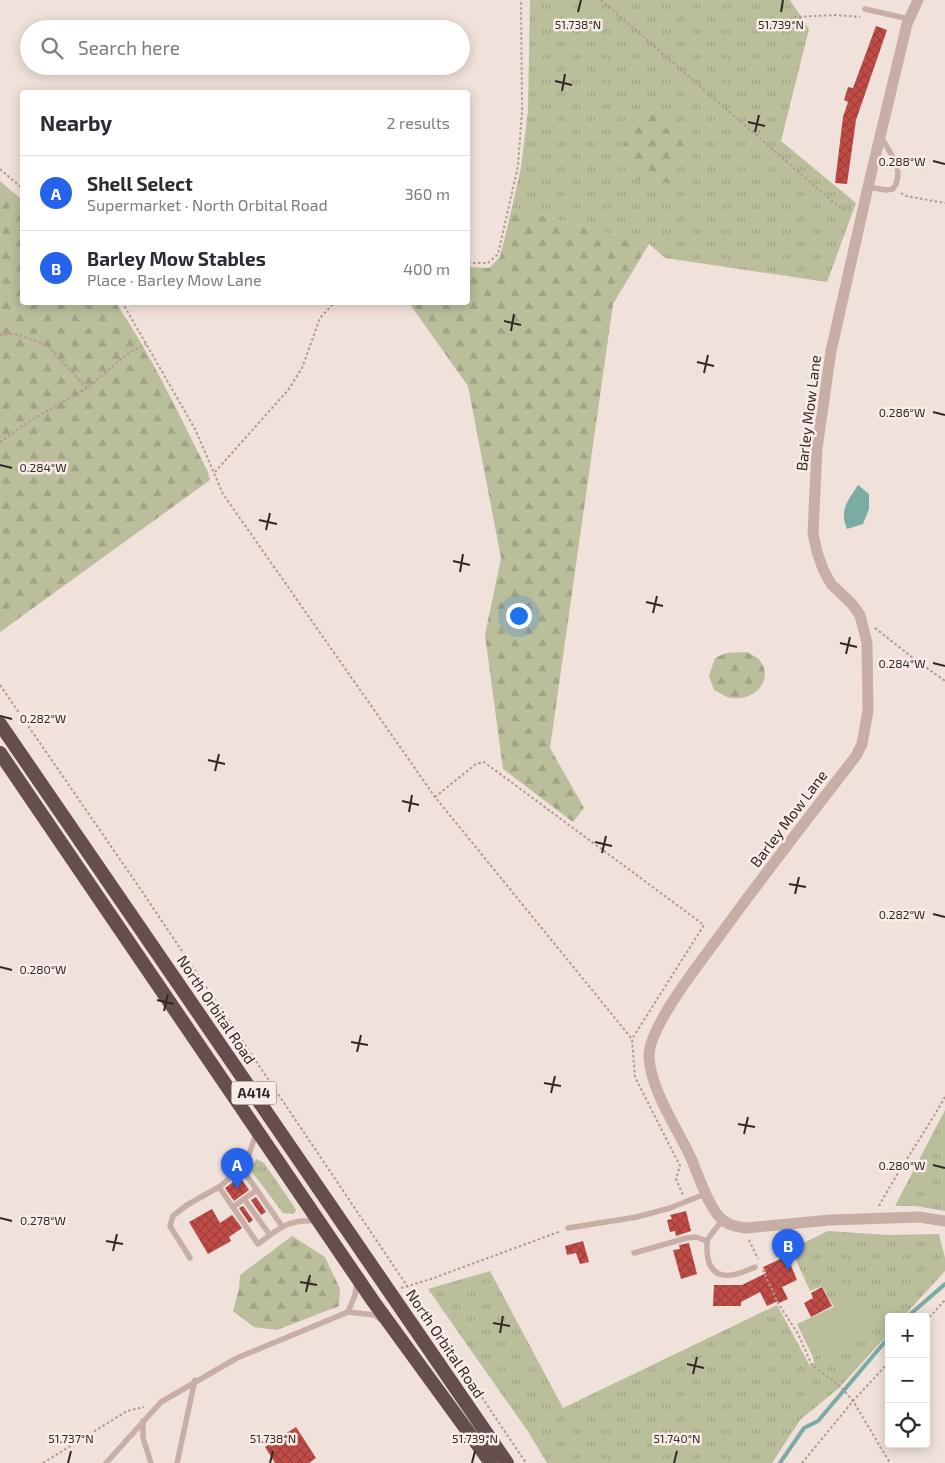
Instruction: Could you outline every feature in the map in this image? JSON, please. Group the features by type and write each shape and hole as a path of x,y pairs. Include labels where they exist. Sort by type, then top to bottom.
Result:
{"highway":[{"name":"North Orbital Road","path":"0,724 507,1463"},
{"name":"North Orbital Road","path":"0,753 358,1279 491,1463"}],"street":[{"name":"Barley Mow Lane","path":"722,1220 705,1194 692,1160 662,1100 652,1073 649,1057 652,1042 677,994 746,899 856,756 862,744 868,711 866,636 860,616 827,576 817,552 813,533 817,448 832,351 861,214 908,19 918,0"},
{"path":"722,1220 734,1226 746,1228 830,1220 919,1217 945,1220"}],"lane":[{"path":"865,9 908,19"},
{"path":"868,187 886,190 893,189 898,182 898,169 880,136"},
{"path":"190,1258 170,1226 173,1216 187,1205 219,1187 242,1169 249,1157 257,1131"},
{"path":"242,1169 282,1226"},
{"path":"219,1187 258,1244 282,1226 305,1220 320,1222"},
{"path":"233,1207 257,1190"},
{"path":"568,1228 637,1217 670,1208 705,1194"},
{"path":"244,1198 270,1235"},
{"path":"722,1220 707,1241 709,1264 712,1271 716,1274 739,1274 755,1268"},
{"path":"634,1253 687,1238 696,1237 707,1241"},
{"path":"348,1312 355,1295 358,1279"},
{"path":"106,1463 161,1402 195,1380 236,1358 348,1312 376,1315 398,1335"},
{"path":"177,1463 195,1380"},
{"path":"143,1421 143,1438 151,1463"}],"path":[{"path":"470,263 488,263 498,254 518,166 522,102 521,0"},
{"path":"601,0 840,208 861,214"},
{"path":"794,17 836,15 865,18"},
{"path":"0,168 20,186"},
{"path":"893,189 906,196 945,203"},
{"path":"124,305 195,429 223,494 435,797 632,1039 635,1077 680,1166 676,1179 686,1202"},
{"path":"214,472 289,389 302,368 320,318 332,305"},
{"path":"0,335 16,334 47,345 87,388"},
{"path":"0,442 31,420 87,388 130,352 146,344"},
{"path":"860,616 945,681"},
{"path":"0,685 139,887 526,1463"},
{"path":"435,797 476,764 484,762 704,925 632,1039"},
{"path":"871,1219 898,1170 945,1097"},
{"path":"399,1289 568,1228"},
{"path":"746,1228 759,1260"},
{"path":"762,1269 778,1303 798,1334 812,1365 841,1387 852,1401 890,1463"},
{"path":"930,1317 945,1300"},
{"path":"802,1463 852,1401 885,1366"},
{"path":"43,1463 127,1411 161,1402"}],"green space":[{"path":"530,0 790,0 809,29 781,141 856,203 827,282 665,258 649,244 512,208 521,167 528,111"},
{"path":"666,111 682,124 688,147 669,182 638,180 622,147 638,119"},
{"path":"0,181 20,198 20,305 117,305 165,386 208,472 210,480 0,632"},
{"path":"512,208 649,244 613,304 550,748 584,808 573,822 503,769 485,635 501,558 468,386 410,305 470,305 470,267 489,268 500,257"},
{"path":"747,652 756,657 764,668 765,676 760,688 754,693 740,698 727,697 714,690 709,676 715,658 726,653"},
{"path":"945,1110 945,1211 915,1206 895,1206"},
{"path":"257,1159 264,1163 293,1205 296,1210 294,1214 283,1213 249,1168"},
{"path":"828,1231 888,1235 939,1234 945,1258 945,1271 907,1313 885,1313 885,1337 839,1388 800,1420 772,1463 547,1463 529,1433 428,1289 490,1271 563,1408 777,1305 810,1366 814,1363 813,1357 869,1328 853,1298 834,1307 822,1286 810,1291 791,1249"},
{"path":"292,1236 325,1257 340,1289 339,1306 277,1330 254,1327 233,1311 239,1289 240,1275"},
{"path":"853,1298 869,1328 813,1357 797,1324"}],"water":[{"path":"858,485 869,494 869,509 863,524 847,529 844,511"}],"building":[{"path":"876,26 887,30 856,120 847,184 835,183 843,117 848,102 844,100 848,87 853,88"},
{"path":"240,1177 249,1190 234,1201 225,1188"},
{"path":"256,1197 266,1212 261,1215 251,1200"},
{"path":"243,1206 253,1220 249,1223 239,1208"},
{"path":"212,1209 220,1223 232,1215 242,1228 229,1237 231,1241 208,1254 189,1222"},
{"path":"686,1211 691,1231 676,1236 675,1231 670,1232 667,1220 672,1219 670,1215"},
{"path":"583,1241 589,1262 580,1264 576,1253 567,1255 565,1246"},
{"path":"689,1243 697,1274 681,1279 673,1250 680,1249 679,1245"},
{"path":"787,1256 797,1280 782,1287 788,1299 767,1306 760,1292 741,1302 741,1306 713,1306 714,1285 742,1285 766,1273 763,1267"},
{"path":"822,1287 832,1306 811,1317 804,1303 813,1298 811,1293"},
{"path":"296,1427 316,1458 309,1463 275,1463 265,1447"}],"waterway":[{"path":"912,1313 945,1284"},
{"path":"780,1463 804,1428 818,1421 885,1342"}],"place":[{"name":"Shell Select","path":"237,1189"},
{"name":"Barley Mow Stables","path":"788,1270"}]}
